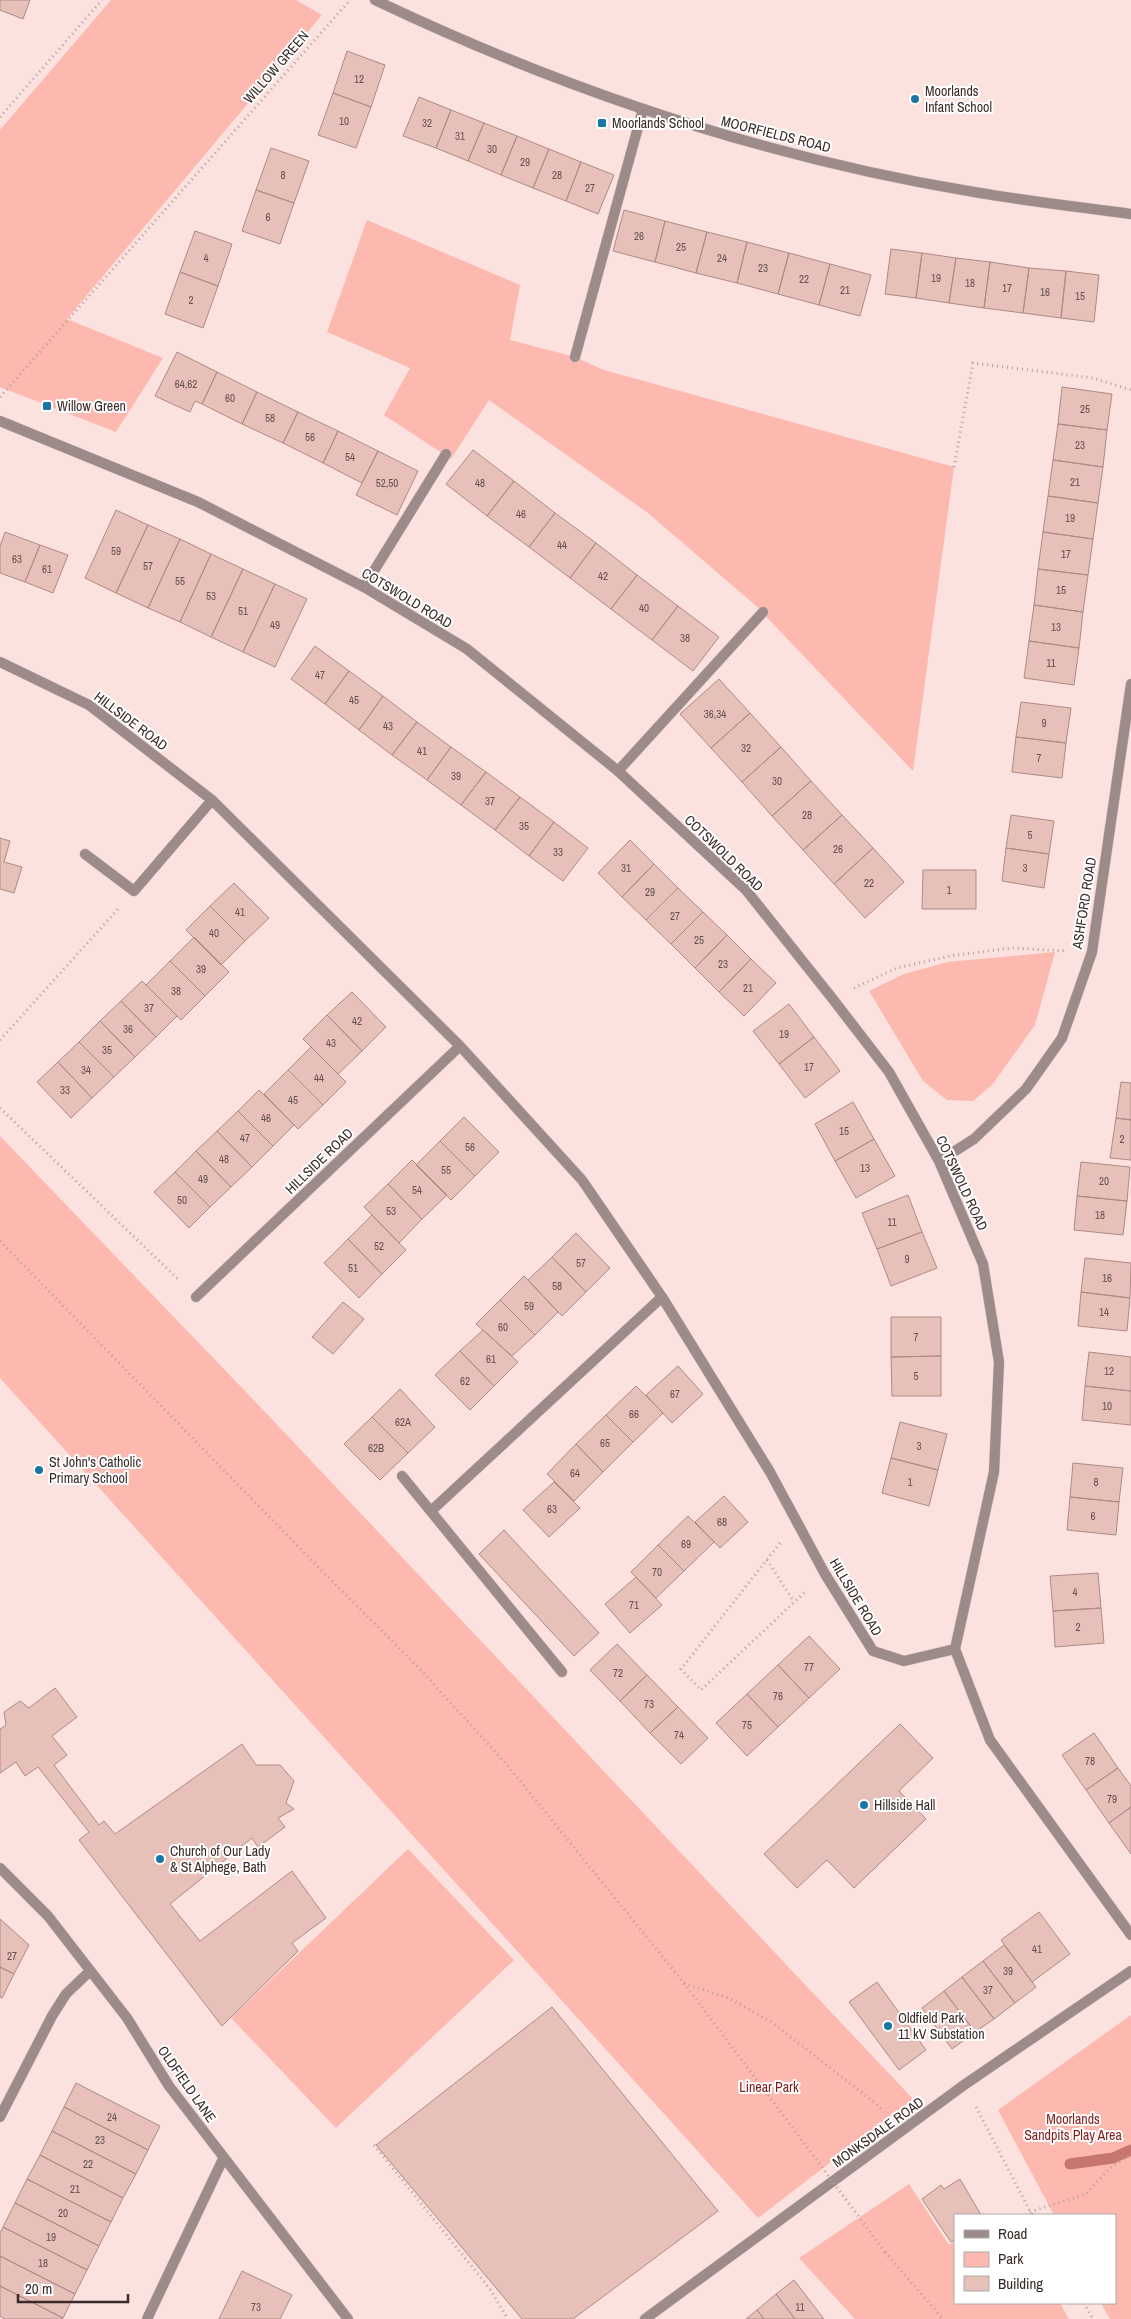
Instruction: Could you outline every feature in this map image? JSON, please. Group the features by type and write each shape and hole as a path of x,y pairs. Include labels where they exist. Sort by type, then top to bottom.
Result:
{"street":[{"name":"MOORFIELDS ROAD","path":"375,0 439,30 643,109 716,132 796,154 900,178 974,192 1131,214"},
{"path":"575,357 643,109"},
{"name":"COTSWOLD ROAD","path":"0,420 198,502 364,587 467,649 618,770 746,890 832,998 889,1072 939,1161 983,1264 999,1362 994,1472 955,1649"},
{"path":"364,587 446,454"},
{"path":"618,770 763,612"},
{"name":"HILLSIDE ROAD","path":"0,662 89,705 212,800 460,1046 582,1180 662,1297 770,1472 825,1574 873,1651 904,1661 955,1649"},
{"name":"ASHFORD ROAD","path":"939,1161 974,1139 1026,1089 1062,1038 1092,952 1131,684"},
{"path":"85,854 134,891 212,800"},
{"name":"HILLSIDE ROAD","path":"196,1297 460,1046"},
{"path":"431,1511 662,1297"},
{"path":"402,1476 562,1672"},
{"path":"955,1649 990,1740 1131,1935"},
{"name":"OLDFIELD LANE","path":"0,1868 48,1916 127,2018 168,2086 348,2319"},
{"path":"0,2117 52,2016 66,1994 90,1971"},
{"name":"MONKSDALE ROAD","path":"645,2319 964,2085 1131,1971"},
{"path":"147,2319 223,2159"}],"path":[{"path":"0,116 102,0"},
{"name":"WILLOW GREEN","path":"0,397 350,0"},
{"path":"954,467 973,363 1093,378 1131,390"},
{"path":"0,1040 134,891"},
{"path":"832,998 897,968 950,956 1012,948 1092,952"},
{"path":"0,1108 196,1297"},
{"path":"0,1242 326,1576 420,1669 508,1766 683,1982 885,2252 943,2319"},
{"path":"797,1520 680,1670 701,1690 825,1574"},
{"path":"767,1560 794,1602"},
{"path":"683,1982 732,1999 771,2022 874,2102 902,2132"},
{"path":"964,2085 1031,2214 1086,2194 1110,2169 1131,2154"},
{"path":"374,2145 490,2289 508,2319"},
{"path":"1085,2304 1093,2319"},
{"path":"1088,2319 1090,2312"}],"green space":[{"path":"111,0 296,0 322,15 67,319 163,358 116,432 0,387 0,130"},
{"path":"367,220 520,285 510,340 575,357 604,370 954,467 913,771 755,605 648,513 489,400 451,459 384,415 410,368 327,332"},
{"path":"1055,952 1035,1025 992,1085 973,1101 947,1100 923,1081 869,991 904,974 948,962"},
{"name":"Linear Park","path":"0,1136 267,1414 913,2099 758,2218 0,1378"},
{"path":"408,1849 514,1960 336,2128 231,2018"},
{"name":"Moorlands Sandpits Play Area","path":"1131,2015 1131,2319 1110,2319 1102,2304 1116,2304 1116,2214 1053,2214 998,2110"},
{"path":"909,2184 949,2245 954,2242 954,2304 1061,2304 1069,2319 855,2319 799,2258"}],"building":[{"path":"0,0 30,0 23,19 0,10"},
{"path":"347,51 385,65 371,107 333,93"},
{"path":"333,93 371,107 356,148 318,135"},
{"path":"419,97 451,110 436,148 403,136"},
{"path":"451,110 484,123 468,161 436,148"},
{"path":"484,123 517,136 501,175 468,161"},
{"path":"517,136 549,149 533,188 501,175"},
{"path":"271,148 309,161 294,203 256,190"},
{"path":"549,149 581,162 566,201 533,188"},
{"path":"581,162 614,175 598,214 566,201"},
{"path":"256,190 294,203 280,244 242,231"},
{"path":"624,210 665,221 655,262 613,251"},
{"path":"665,221 707,232 696,273 655,262"},
{"path":"195,231 232,244 218,286 180,272"},
{"path":"707,232 747,242 737,283 696,273"},
{"path":"747,242 789,253 778,294 737,283"},
{"path":"891,249 922,253 916,298 885,294"},
{"path":"789,253 830,264 819,305 778,294"},
{"path":"922,253 956,258 949,303 916,298"},
{"path":"956,258 990,262 984,308 949,303"},
{"path":"990,262 1029,268 1023,313 984,308"},
{"path":"830,264 871,275 860,316 819,305"},
{"path":"1029,268 1066,271 1061,318 1023,313"},
{"path":"1066,271 1099,275 1094,322 1061,318"},
{"path":"180,272 218,286 203,328 165,314"},
{"path":"177,352 217,372 202,404 195,401 190,412 155,396"},
{"path":"217,372 257,392 242,424 202,404"},
{"path":"1062,387 1112,394 1107,430 1058,424"},
{"path":"257,392 298,412 283,443 242,424"},
{"path":"298,412 338,431 323,463 283,443"},
{"path":"1058,424 1107,430 1103,467 1053,460"},
{"path":"338,431 378,451 362,483 323,463"},
{"path":"473,450 514,481 487,516 446,484"},
{"path":"378,451 418,471 397,515 356,495"},
{"path":"1053,460 1103,467 1098,503 1048,496"},
{"path":"514,481 555,513 529,547 487,516"},
{"path":"1048,496 1098,503 1093,539 1043,532"},
{"path":"116,510 148,525 116,593 85,578"},
{"path":"555,513 596,543 570,578 529,547"},
{"path":"148,525 180,539 148,608 116,593"},
{"path":"5,532 40,545 25,582 0,573 0,546"},
{"path":"1043,532 1093,539 1088,575 1038,569"},
{"path":"180,539 211,554 180,622 148,608"},
{"path":"596,543 637,575 611,609 570,578"},
{"path":"40,545 68,555 53,593 25,582"},
{"path":"211,554 243,569 211,637 180,622"},
{"path":"243,569 275,584 243,652 211,637"},
{"path":"1038,569 1088,575 1083,612 1034,605"},
{"path":"637,575 678,606 652,640 611,609"},
{"path":"275,584 307,599 275,667 243,652"},
{"path":"1034,605 1083,612 1079,648 1029,641"},
{"path":"678,606 719,637 693,671 652,640"},
{"path":"1029,641 1079,648 1074,685 1024,678"},
{"path":"315,646 349,671 325,704 291,679"},
{"path":"349,671 383,696 359,730 325,704"},
{"path":"719,679 750,713 711,748 680,714"},
{"path":"383,696 417,722 392,755 359,730"},
{"path":"1021,702 1071,708 1066,743 1016,737"},
{"path":"750,713 781,747 742,782 711,748"},
{"path":"417,722 451,747 427,780 392,755"},
{"path":"1016,737 1066,743 1062,778 1012,772"},
{"path":"451,747 486,772 461,805 427,780"},
{"path":"781,747 811,781 772,816 742,782"},
{"path":"486,772 520,797 495,830 461,805"},
{"path":"811,781 842,815 803,850 772,816"},
{"path":"520,797 554,822 529,856 495,830"},
{"path":"842,815 873,848 834,884 803,850"},
{"path":"1011,815 1054,821 1049,854 1006,848"},
{"path":"554,822 588,848 563,881 529,856"},
{"path":"0,838 10,841 4,862 22,867 14,893 0,889"},
{"path":"630,840 654,864 622,897 598,873"},
{"path":"873,848 904,882 865,918 834,884"},
{"path":"1006,848 1049,854 1044,888 1002,881"},
{"path":"654,864 678,888 646,920 622,897"},
{"path":"923,870 976,870 976,909 922,909"},
{"path":"234,883 269,918 245,941 210,906"},
{"path":"678,888 703,912 671,944 646,920"},
{"path":"210,906 245,941 221,965 186,930"},
{"path":"703,912 727,935 695,968 671,944"},
{"path":"727,935 751,959 719,992 695,968"},
{"path":"194,937 229,972 205,996 170,961"},
{"path":"751,959 776,983 744,1016 719,992"},
{"path":"170,961 205,996 181,1020 146,985"},
{"path":"142,981 177,1016 156,1037 121,1001"},
{"path":"352,992 386,1027 362,1051 327,1015"},
{"path":"121,1001 156,1037 135,1057 100,1021"},
{"path":"789,1004 814,1037 779,1064 753,1031"},
{"path":"327,1015 362,1051 338,1074 303,1039"},
{"path":"100,1021 135,1057 114,1077 79,1042"},
{"path":"814,1037 840,1071 805,1098 779,1064"},
{"path":"79,1042 114,1077 92,1098 58,1062"},
{"path":"311,1047 346,1082 323,1105 288,1070"},
{"path":"58,1062 92,1098 71,1118 37,1082"},
{"path":"288,1070 323,1105 298,1129 264,1094"},
{"path":"1121,1082 1131,1083 1131,1120 1116,1118"},
{"path":"259,1090 294,1125 273,1146 238,1111"},
{"path":"853,1102 874,1139 835,1161 815,1124"},
{"path":"238,1111 273,1146 252,1167 217,1131"},
{"path":"464,1117 499,1152 475,1176 440,1141"},
{"path":"1116,1118 1131,1120 1131,1160 1110,1158"},
{"path":"217,1131 252,1167 231,1187 196,1151"},
{"path":"874,1139 895,1176 856,1198 835,1161"},
{"path":"440,1141 475,1176 451,1200 416,1165"},
{"path":"196,1151 231,1187 210,1207 175,1172"},
{"path":"412,1160 447,1195 422,1219 388,1184"},
{"path":"1081,1162 1130,1167 1127,1201 1077,1196"},
{"path":"175,1172 210,1207 189,1228 154,1192"},
{"path":"388,1184 422,1219 399,1243 364,1207"},
{"path":"908,1195 922,1232 877,1249 862,1213"},
{"path":"1077,1196 1127,1201 1123,1235 1074,1230"},
{"path":"372,1215 406,1250 382,1274 348,1239"},
{"path":"922,1232 937,1268 891,1286 877,1249"},
{"path":"576,1233 610,1268 586,1292 552,1257"},
{"path":"348,1239 382,1274 359,1298 324,1263"},
{"path":"552,1257 586,1292 562,1316 528,1280"},
{"path":"1085,1258 1131,1263 1130,1298 1081,1292"},
{"path":"524,1276 558,1312 535,1335 500,1300"},
{"path":"1081,1292 1130,1298 1127,1331 1078,1326"},
{"path":"500,1300 535,1335 512,1356 476,1324"},
{"path":"343,1302 364,1319 333,1354 312,1337"},
{"path":"891,1317 941,1317 941,1356 891,1357"},
{"path":"483,1330 518,1362 494,1386 460,1351"},
{"path":"460,1351 494,1386 470,1410 435,1375"},
{"path":"1089,1352 1131,1357 1131,1391 1085,1386"},
{"path":"941,1356 941,1396 892,1396 891,1357"},
{"path":"678,1366 703,1394 672,1423 646,1395"},
{"path":"636,1386 663,1413 633,1442 606,1415"},
{"path":"1085,1386 1131,1391 1131,1425 1082,1420"},
{"path":"400,1389 435,1427 408,1453 372,1417"},
{"path":"606,1415 633,1442 603,1472 576,1444"},
{"path":"372,1417 408,1453 380,1480 344,1444"},
{"path":"900,1422 947,1434 938,1470 891,1458"},
{"path":"576,1444 603,1472 574,1501 547,1474"},
{"path":"891,1458 938,1470 929,1506 882,1493"},
{"path":"1073,1463 1123,1468 1119,1502 1070,1497"},
{"path":"554,1482 580,1508 549,1537 523,1510"},
{"path":"724,1496 748,1522 720,1548 695,1522"},
{"path":"1070,1497 1119,1502 1116,1535 1067,1530"},
{"path":"688,1516 714,1542 684,1571 658,1545"},
{"path":"504,1530 599,1633 574,1656 479,1554"},
{"path":"658,1545 684,1571 656,1598 631,1572"},
{"path":"1098,1573 1101,1608 1053,1611 1050,1576"},
{"path":"636,1577 662,1605 630,1633 605,1604"},
{"path":"1101,1608 1104,1643 1055,1647 1053,1611"},
{"path":"809,1636 840,1669 809,1698 778,1665"},
{"path":"617,1644 647,1675 620,1701 590,1670"},
{"path":"778,1665 809,1698 778,1727 747,1694"},
{"path":"647,1675 678,1707 650,1733 620,1701"},
{"name":"Church of Our Lady & St Alphege, Bath","path":"55,1688 77,1717 52,1736 67,1755 54,1765 99,1825 104,1821 115,1834 242,1744 256,1765 280,1765 294,1781 286,1803 294,1809 278,1818 285,1827 258,1847 252,1838 170,1904 200,1941 292,1871 326,1918 292,1943 298,1951 222,2026 79,1840 89,1832 38,1767 25,1776 16,1762 0,1773 0,1729 6,1725 4,1712 20,1701 29,1708"},
{"path":"747,1694 778,1727 747,1756 716,1723"},
{"path":"678,1707 708,1738 681,1764 650,1733"},
{"name":"Hillside Hall","path":"900,1724 933,1758 899,1791 926,1819 854,1888 827,1860 797,1888 764,1854"},
{"path":"1094,1733 1118,1768 1086,1790 1062,1755"},
{"path":"1118,1768 1131,1786 1131,1807 1109,1823 1086,1790"},
{"path":"1131,1807 1131,1854 1109,1823"},
{"path":"1039,1912 1070,1954 1032,1982 1001,1940"},
{"path":"0,1919 29,1945 14,1974 0,1967"},
{"path":"1004,1945 1036,1987 1015,2003 983,1961"},
{"path":"983,1961 1015,2003 994,2019 962,1977"},
{"path":"0,1967 14,1974 2,1998 0,1997"},
{"path":"962,1977 994,2019 975,2032 944,1991"},
{"name":"Oldfield Park 11 kV Substation","path":"877,1982 926,2050 899,2070 849,2002"},
{"path":"944,1991 975,2032 952,2049 922,2008"},
{"path":"552,2007 718,2211 573,2319 522,2319 376,2145"},
{"path":"76,2083 160,2126 148,2150 64,2107"},
{"path":"64,2107 148,2150 136,2174 52,2131"},
{"path":"52,2131 136,2174 123,2198 40,2155"},
{"path":"40,2155 123,2198 111,2222 27,2179"},
{"path":"27,2179 111,2222 99,2246 15,2203"},
{"path":"960,2179 980,2214 954,2214 954,2240 951,2242 922,2199 941,2185 944,2189"},
{"path":"15,2203 99,2246 87,2270 3,2227"},
{"path":"3,2227 87,2270 75,2294 0,2256 0,2233"},
{"path":"0,2256 75,2294 63,2318 0,2286"},
{"path":"242,2271 292,2295 280,2319 219,2319"},
{"path":"794,2280 824,2319 795,2319 776,2294"},
{"path":"0,2286 63,2318 5,2319 0,2316"},
{"path":"776,2294 795,2319 764,2319 757,2310"},
{"path":"757,2310 764,2319 746,2319"}],"waterway":[{"path":"1070,2164 1113,2158 1131,2150"}],"place":[{"name":"Moorlands Infant School","path":"915,99"},
{"name":"Moorlands School","path":"602,123"},
{"name":"Willow Green","path":"47,406"},
{"name":"St John's Catholic Primary School","path":"39,1470"},
{"name":"Hillside Hall","path":"864,1805"},
{"name":"Church of Our Lady & St Alphege, Bath","path":"160,1859"},
{"name":"Oldfield Park 11 kV Substation","path":"888,2026"}]}
